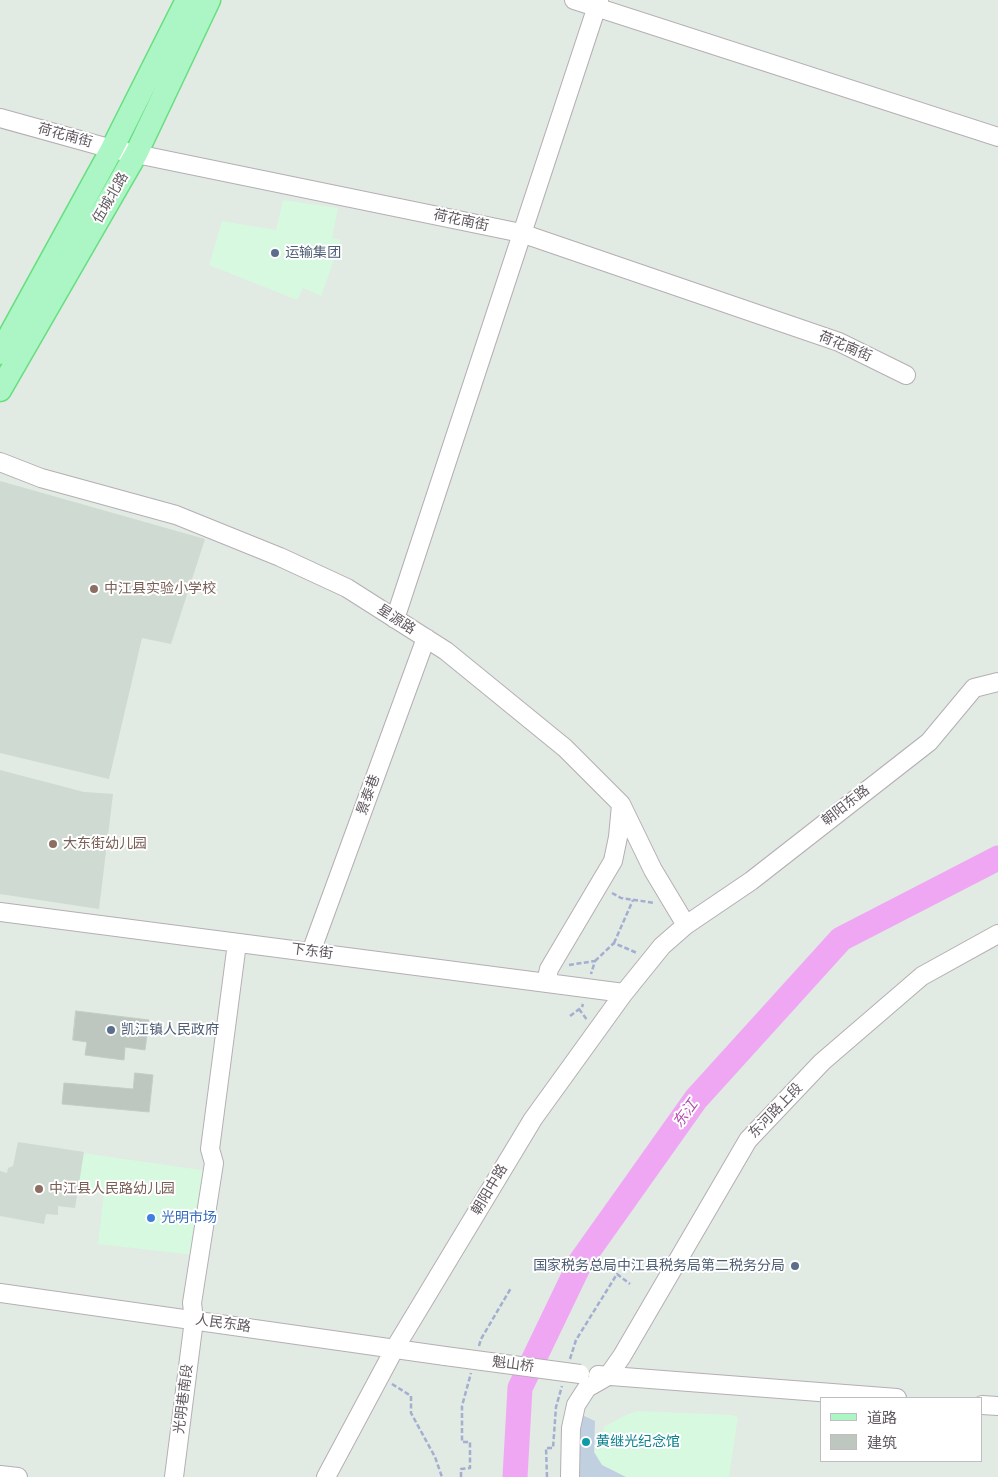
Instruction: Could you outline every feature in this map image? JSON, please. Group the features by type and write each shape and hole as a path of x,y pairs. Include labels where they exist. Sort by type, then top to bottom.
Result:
{"main road":[{"name":"伍城北路","path":"0,353 112,149 188,0"},
{"name":"伍城北路","path":"0,390 136,154 209,0"}],"street":[{"path":"574,0 598,4 998,136"},
{"path":"395,618 598,4"},
{"name":"荷花南街","path":"0,118 112,149 521,233 839,342 906,375"},
{"name":"星源路","path":"0,462 41,478 176,514 280,557 346,588 446,651 565,748 621,804 652,870 686,925"},
{"name":"景泰巷","path":"312,952 426,638"},
{"name":"朝阳东路","path":"686,925 751,881 929,742 974,688 998,682"},
{"path":"546,983 549,969 613,861 618,837 621,804"},
{"name":"下东街","path":"0,912 624,993"},
{"name":"朝阳中路","path":"326,1477 395,1348 533,1119 624,993 662,946 686,925"},
{"name":"东河路上段","path":"608,1376 628,1347 748,1140 822,1062 922,976 998,934"},
{"name":"光明巷南段","path":"174,1477 194,1320 192,1303 214,1163 210,1149 237,943"},
{"name":"人民东路","path":"0,1293 445,1356"},
{"name":"魁山桥","path":"445,1356 580,1374 884,1397"},
{"path":"570,1477 571,1428 576,1405 587,1388 608,1376"},
{"path":"983,1405 998,1406"},
{"path":"0,1475 18,1477"}],"path":[{"path":"609,891 621,898 656,904"},
{"path":"589,978 596,961 614,943 633,900"},
{"path":"614,943 633,950 642,957"},
{"path":"569,965 596,961"},
{"path":"570,1016 582,1007 584,998"},
{"path":"579,1009 588,1021"},
{"path":"478,1349 481,1339 511,1288"},
{"path":"461,1477 461,1469 470,1468 470,1442 462,1442 462,1406 473,1368"},
{"path":"380,1377 411,1396 411,1413 435,1457 442,1477"}],"shaded area":[{"name":"运输集团","path":"283,200 338,208 332,238 341,240 321,296 303,288 297,300 209,265 222,221 276,230"},
{"name":"中江县实验小学校","path":"0,481 205,539 171,644 142,638 109,779 0,753"},
{"name":"大东街幼儿园","path":"0,770 84,792 113,794 99,909 0,894"},
{"name":"中江县人民路幼儿园","path":"18,1142 84,1152 75,1208 58,1206 58,1215 46,1214 44,1224 0,1216 0,1171 7,1173 8,1168 13,1166"},
{"name":"光明市场","path":"83,1153 208,1171 194,1255 98,1244 104,1192 79,1188"},
{"path":"638,1411 732,1415 738,1417 729,1477 626,1477 602,1466 594,1453 605,1426"},
{"name":"黄继光纪念馆","path":"580,1414 595,1421 594,1452 602,1465 626,1477 577,1477"}],"building":[{"name":"凯江镇人民政府","path":"76,1011 149,1020 145,1050 125,1047 124,1060 85,1055 87,1042 73,1040"},
{"path":"135,1073 153,1075 149,1112 62,1104 64,1083 133,1089"}],"waterway":[{"name":"东江","path":"515,1477 520,1388 581,1261 696,1099 841,939 998,858"}],"place":[{"name":"运输集团","path":"275,253"},
{"name":"中江县实验小学校","path":"94,589"},
{"name":"大东街幼儿园","path":"53,844"},
{"name":"凯江镇人民政府","path":"111,1030"},
{"name":"中江县人民路幼儿园","path":"39,1189"},
{"name":"光明市场","path":"151,1218"},
{"name":"国家税务总局中江县税务局第二税务分局","path":"795,1266"},
{"name":"黄继光纪念馆","path":"586,1442"}]}
